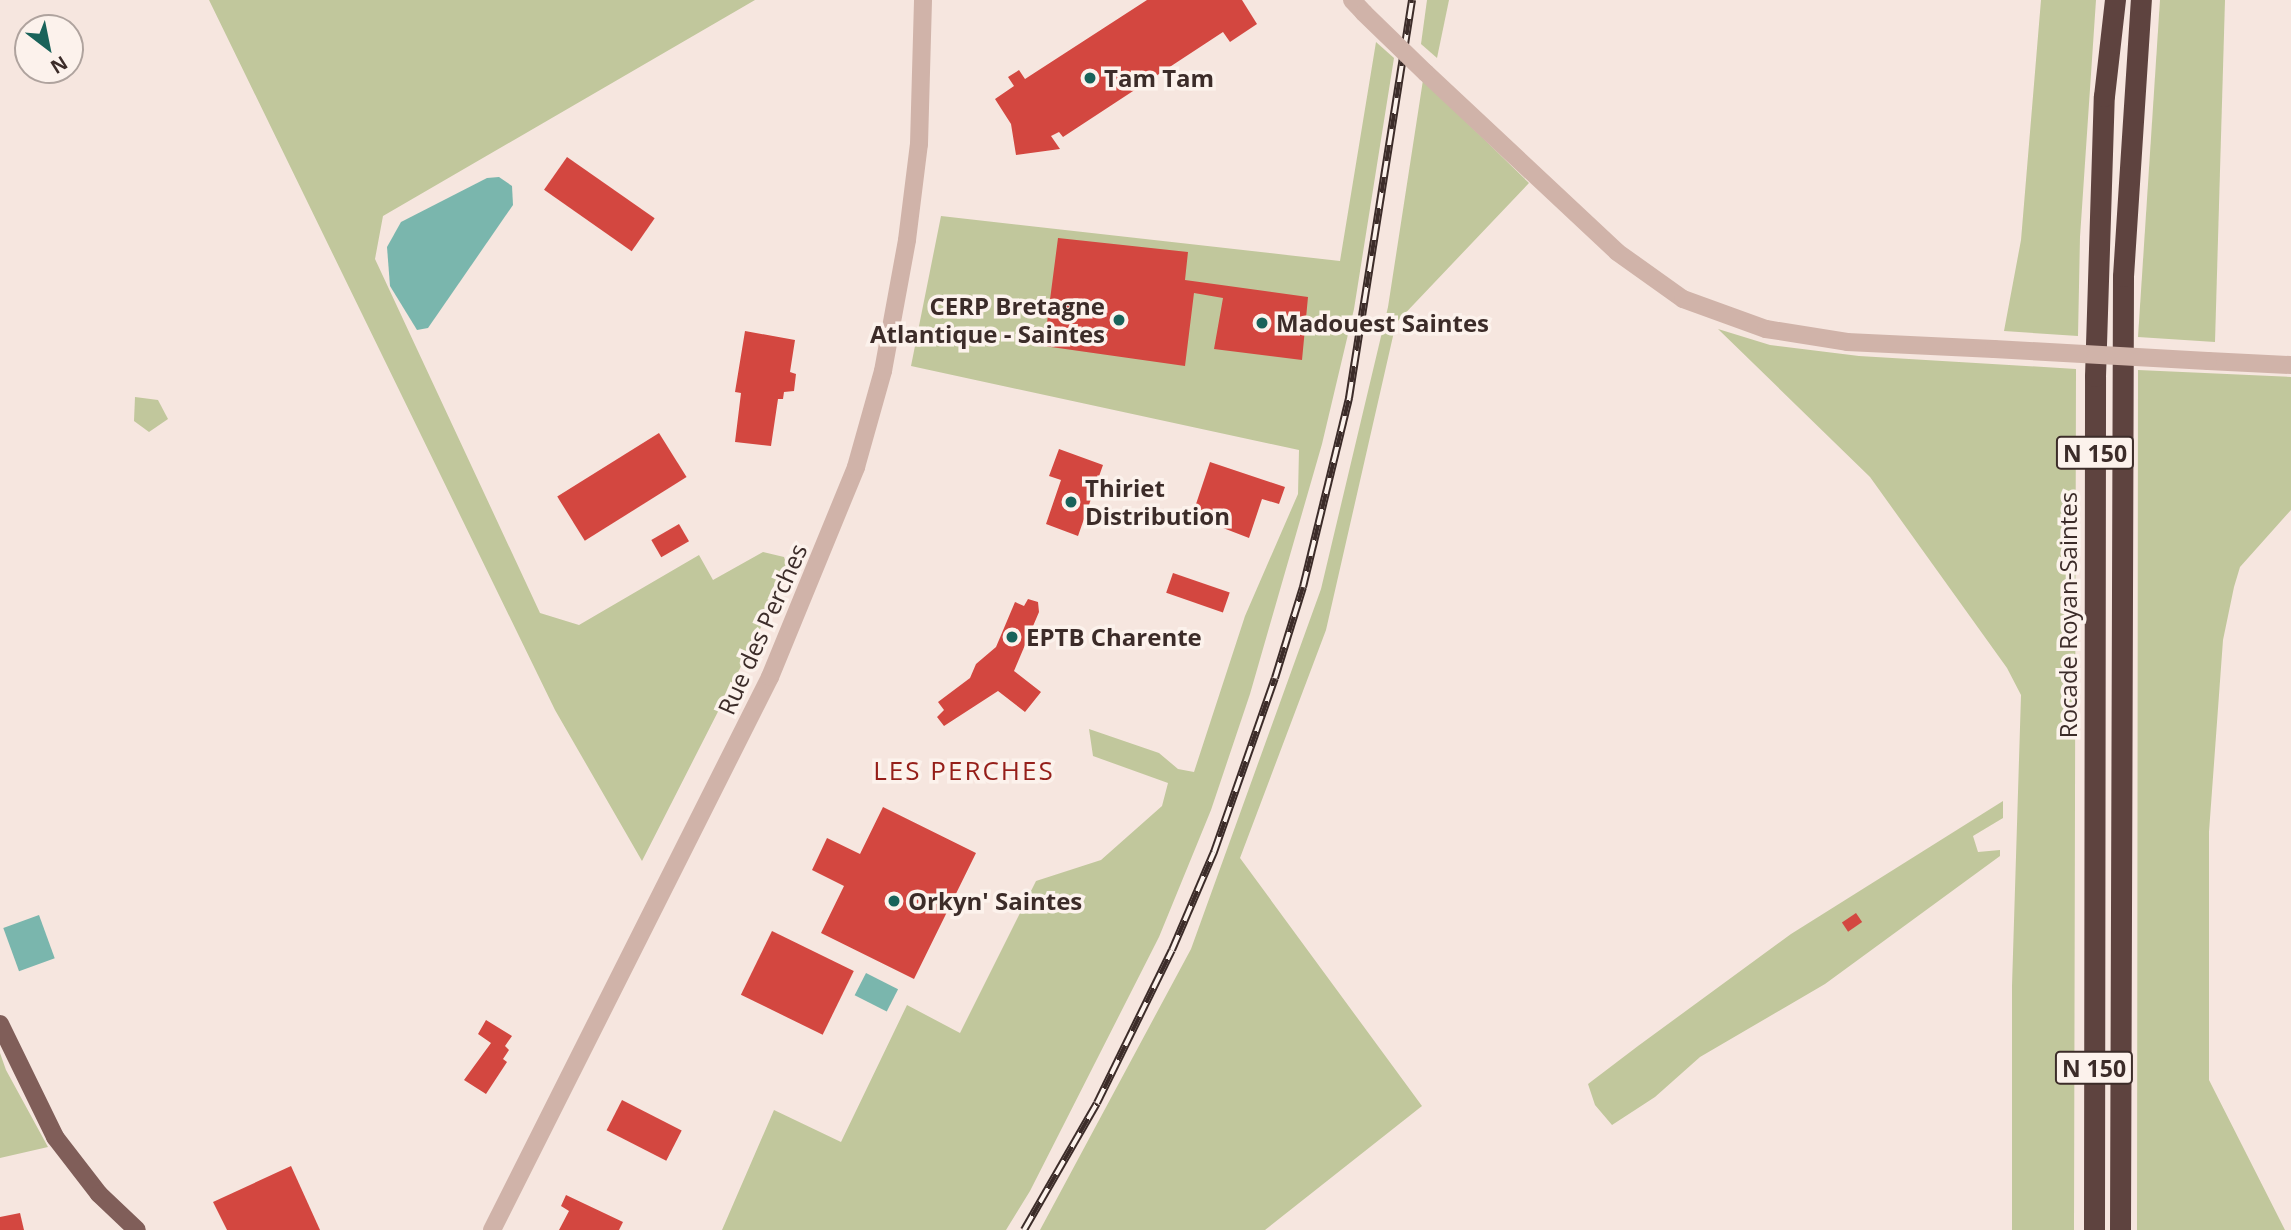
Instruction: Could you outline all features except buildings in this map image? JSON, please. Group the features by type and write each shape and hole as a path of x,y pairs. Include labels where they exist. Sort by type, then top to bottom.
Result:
{"highway":[{"name":"Rocade Royan-Saintes","path":"2094,1230 2095,376 2104,96 2115,0"},
{"name":"N 150","path":"2120,1230 2123,276 2141,0"}],"main road":[{"path":"0,1024 55,1137 99,1194 137,1230"}],"street":[{"name":"Rue des Perches","path":"492,1230 770,677 856,467 883,371 907,240 919,144 923,0"},
{"path":"1358,6 1617,252 1683,299 1766,329 1847,342 2291,365"}],"green space":[{"path":"209,0 755,0 383,216 375,259 540,613 579,625 699,555 713,580 763,552 784,557 789,572 642,861 555,710"},
{"path":"1427,0 1449,0 1437,58 1421,44"},
{"path":"2041,0 2096,0 2080,237 2078,336 2004,331 2021,240"},
{"path":"2160,0 2225,0 2215,342 2138,337"},
{"path":"1376,42 1394,58 1354,309 1322,444 1250,694 1211,810 1159,937 1030,1191 1006,1230 722,1230 774,1110 841,1142 907,1005 960,1033 1036,881 1101,860 1162,806 1168,783 1093,756 1089,729 1159,753 1178,769 1194,772 1245,616 1298,494 1299,450 911,366 941,216 1340,261"},
{"path":"1423,80 1529,183 1396,323 1326,630 1240,858 1422,1106 1265,1230 1040,1230 1191,949 1321,589 1388,307"},
{"path":"1718,329 1770,345 1859,356 2076,369 2074,1230 2012,1230 2012,986 2021,695 2007,668 1870,477"},
{"path":"2138,370 2291,377 2291,510 2240,567 2234,587 2223,640 2209,832 2209,1080 2285,1230 2137,1230"},
{"path":"135,397 158,400 168,419 149,432 134,421"},
{"path":"2003,801 2003,818 1973,836 1978,852 2000,850 2000,856 1825,984 1700,1057 1655,1097 1612,1125 1595,1105 1588,1084 1638,1046 1791,934"},
{"path":"0,1053 6,1070 48,1147 0,1158"}],"water":[{"path":"499,177 512,186 513,205 428,328 417,330 390,286 387,247 401,222 487,178"},
{"path":"39,915 55,958 19,971 3,928"},
{"path":"866,973 898,989 887,1012 855,995"}],"railway":[{"path":"1024,1230 1097,1103 1172,950 1214,852 1275,678 1303,587 1349,398 1412,0"}],"place":[{"name":"Tam Tam","path":"1090,78"},
{"name":"CERP Bretagne Atlantique - Saintes","path":"1119,320"},
{"name":"Madouest Saintes","path":"1262,323"},
{"name":"Thiriet Distribution","path":"1071,502"},
{"name":"EPTB Charente","path":"1012,637"},
{"name":"Orkyn' Saintes","path":"894,901"}],"district":[{"name":"LES PERCHES","path":"964,771"}]}
